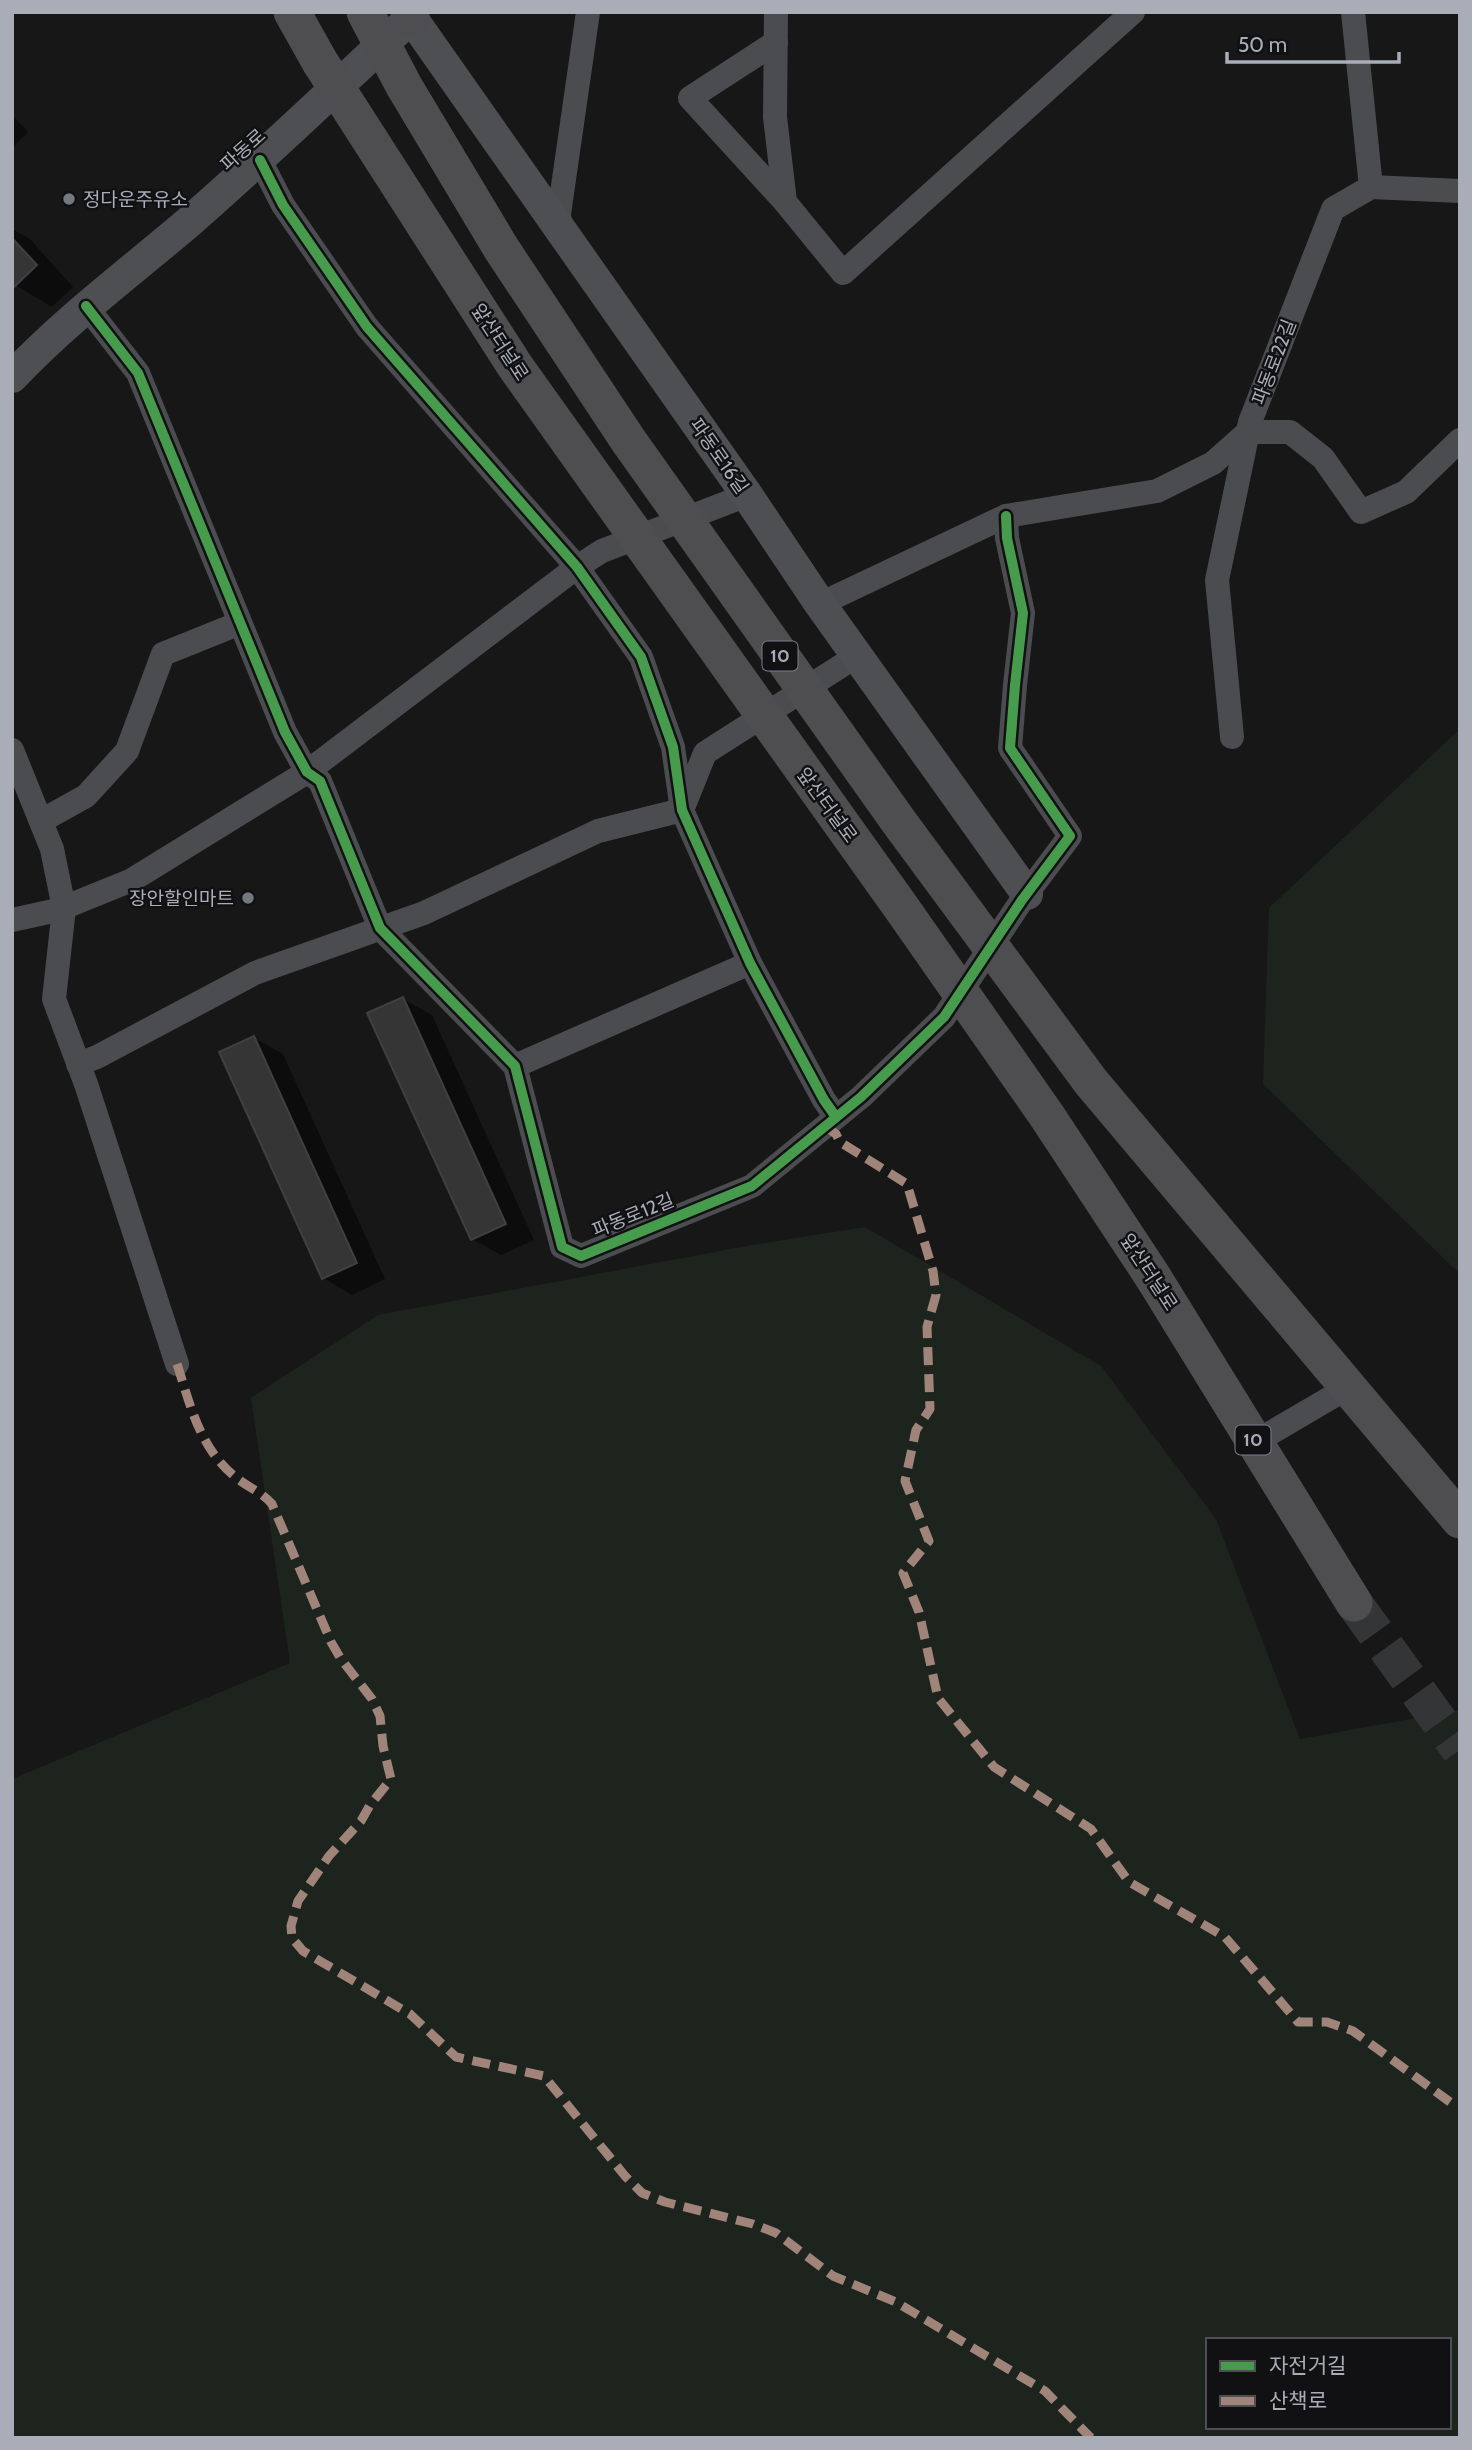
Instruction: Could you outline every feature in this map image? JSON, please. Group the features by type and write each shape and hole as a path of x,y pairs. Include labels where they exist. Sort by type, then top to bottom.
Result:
{"highway":[{"path":"281,12 320,62"},
{"name":"앞산터널로","path":"292,12 320,62 515,366 903,909 1047,1116 1153,1277 1354,1603"},
{"name":"10","path":"365,12 404,86 501,248 635,451 898,822 1091,1082 1460,1520"}],"main road":[{"name":"파동로16길","path":"412,14 561,233 747,495"},
{"name":"파동로","path":"12,377 86,306 139,265 260,160 412,14"},
{"path":"820,604 1027,894"}],"street":[{"path":"561,233 559,214 588,12"},
{"path":"776,12 775,117 785,202"},
{"path":"776,42 690,98 785,202 843,273 1133,12"},
{"path":"1353,12 1371,187 1460,191"},
{"path":"260,160 283,205 368,327 577,567 641,657 673,747 682,810 750,963 824,1100 836,1117"},
{"name":"파동로22길","path":"1232,737 1217,580 1248,432 1333,209 1371,187"},
{"name":"파동로12길","path":"86,306 138,373 285,732 307,772 320,781 380,928 515,1066 562,1247 581,1256 752,1186 861,1097 944,1017 1027,894 1070,836 1010,748 1023,613 1007,538 1006,516"},
{"path":"820,604 1006,516 1157,491 1213,463 1248,432 1290,432 1323,458 1361,512 1406,492 1460,440"},
{"path":"12,920 64,908 132,880 307,772 577,567 602,551 747,495 855,657 705,753 682,810"},
{"path":"41,821 86,796 127,751 163,654 240,623"},
{"path":"12,750 52,849 64,908 54,999 177,1364"},
{"path":"78,1064 97,1058 255,973 424,913 598,831 682,810"},
{"path":"515,1066 750,963"},
{"path":"1255,1443 1349,1387"}],"shaded area":[{"path":"1460,729 1460,1274 1263,1084 1269,908"},
{"path":"865,1227 1101,1366 1216,1519 1300,1739 1460,1710 1460,2438 12,2438 12,1779 290,1663 251,1398 378,1315 752,1245"}],"building":[{"path":"12,238 37,265 14,287 12,285"},
{"path":"403,997 506,1224 471,1240 367,1013"},
{"path":"254,1036 357,1263 322,1279 219,1052"}],"tunnel":[{"path":"1354,1603 1460,1750"}],"marked path":[{"path":"825,1126 836,1134 840,1142 907,1184 933,1271 936,1295 927,1327 930,1409 916,1430 905,1481 929,1541 903,1573 919,1612 938,1698 994,1767 1091,1829 1129,1882 1225,1937 1298,2022 1327,2022 1353,2031 1450,2102 1460,2102"},
{"path":"177,1364 191,1409 204,1438 221,1464 272,1504 331,1642 372,1699 380,1716 383,1746 391,1779 361,1821 329,1856 298,1901 291,1926 292,1938 303,1951 410,2014 456,2057 544,2076 625,2176 642,2193 776,2233 833,2276 896,2302 1045,2391 1091,2438"}],"cycle path":[{"path":"260,160 283,205 367,327 577,567 641,657 673,747 682,810 750,963 824,1100 836,1117"},
{"path":"86,306 138,373 285,732 307,772 320,781 380,928 515,1066 562,1247 581,1256 752,1186 861,1097 944,1017 1022,900 1070,836 1010,748 1023,613 1007,538 1006,516"}],"place":[{"name":"정다운주유소","path":"69,199"},
{"name":"장안할인마트","path":"248,898"}]}
